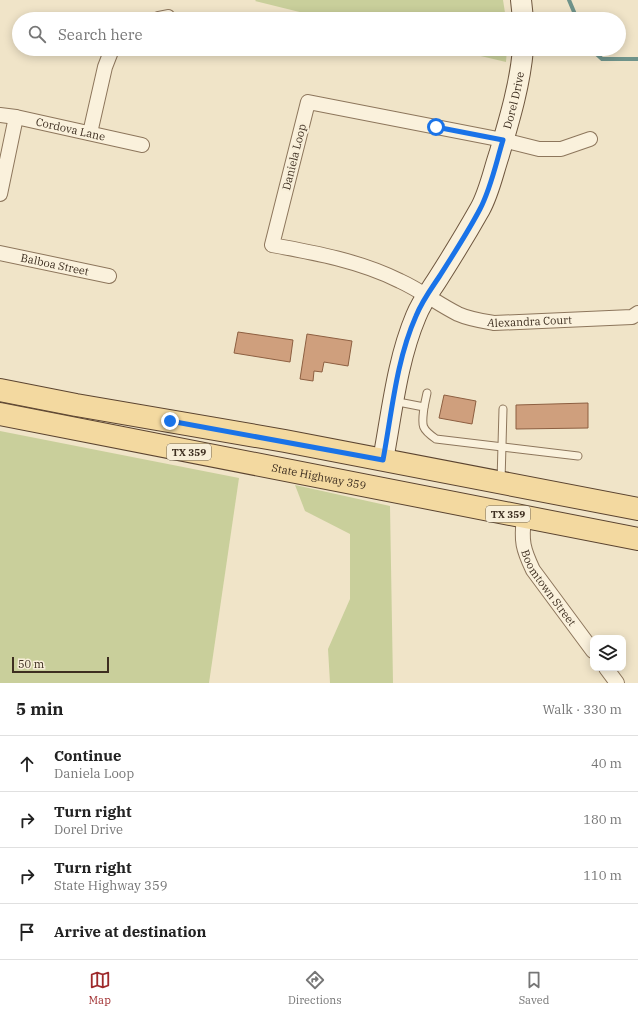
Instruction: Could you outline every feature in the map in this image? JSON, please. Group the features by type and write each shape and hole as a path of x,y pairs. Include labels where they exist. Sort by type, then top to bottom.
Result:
{"main road":[{"name":"TX 359","path":"0,390 76,405 285,441 638,509"},
{"name":"State Highway 359","path":"0,414 524,518 638,539"},
{"path":"378,489 383,460"},
{"path":"524,518 529,488"}],"street":[{"path":"521,0 522,12"},
{"path":"90,133 105,67 109,56"},
{"name":"Dorel Drive","path":"383,460 405,344 416,315 427,294 451,258 481,207 503,140 521,67 522,56"},
{"name":"Daniela Loop","path":"427,294 362,265 272,245 308,102 503,140"},
{"name":"Cordova Lane","path":"0,115 16,117 142,145"},
{"path":"0,194 16,117"},
{"path":"503,140 539,149 561,149 590,139"},
{"name":"Balboa Street","path":"0,253 109,276"},
{"name":"Alexandra Court","path":"427,294 459,314 476,320 494,323 632,317 638,313"},
{"name":"Boomtown Street","path":"524,518 522,542 526,556 533,570 590,647"},
{"path":"608,671 617,683"}],"lane":[{"path":"427,392 422,424 428,433 436,439 578,456"},
{"path":"393,401 424,407"},
{"path":"501,483 503,409"}],"green space":[{"path":"503,0 505,12 300,12 255,1"},
{"path":"481,56 506,56 506,62"},
{"path":"0,431 239,478 209,683 0,683"},
{"path":"295,485 390,506 393,683 330,683 328,649 350,599 350,534 305,511"}],"building":[{"path":"238,332 293,340 290,362 234,353"},
{"path":"307,334 352,341 348,366 324,362 322,372 314,371 313,381 300,379"},
{"path":"444,395 476,401 472,424 439,418"},
{"path":"588,403 588,428 516,429 516,405"}],"waterway":[{"path":"569,0 574,12"},
{"path":"599,56 602,59 638,59"}],"route":[{"path":"170,421 383,460 399,368 405,344 416,315 427,294 467,232 481,207 503,140 436,127"}]}
